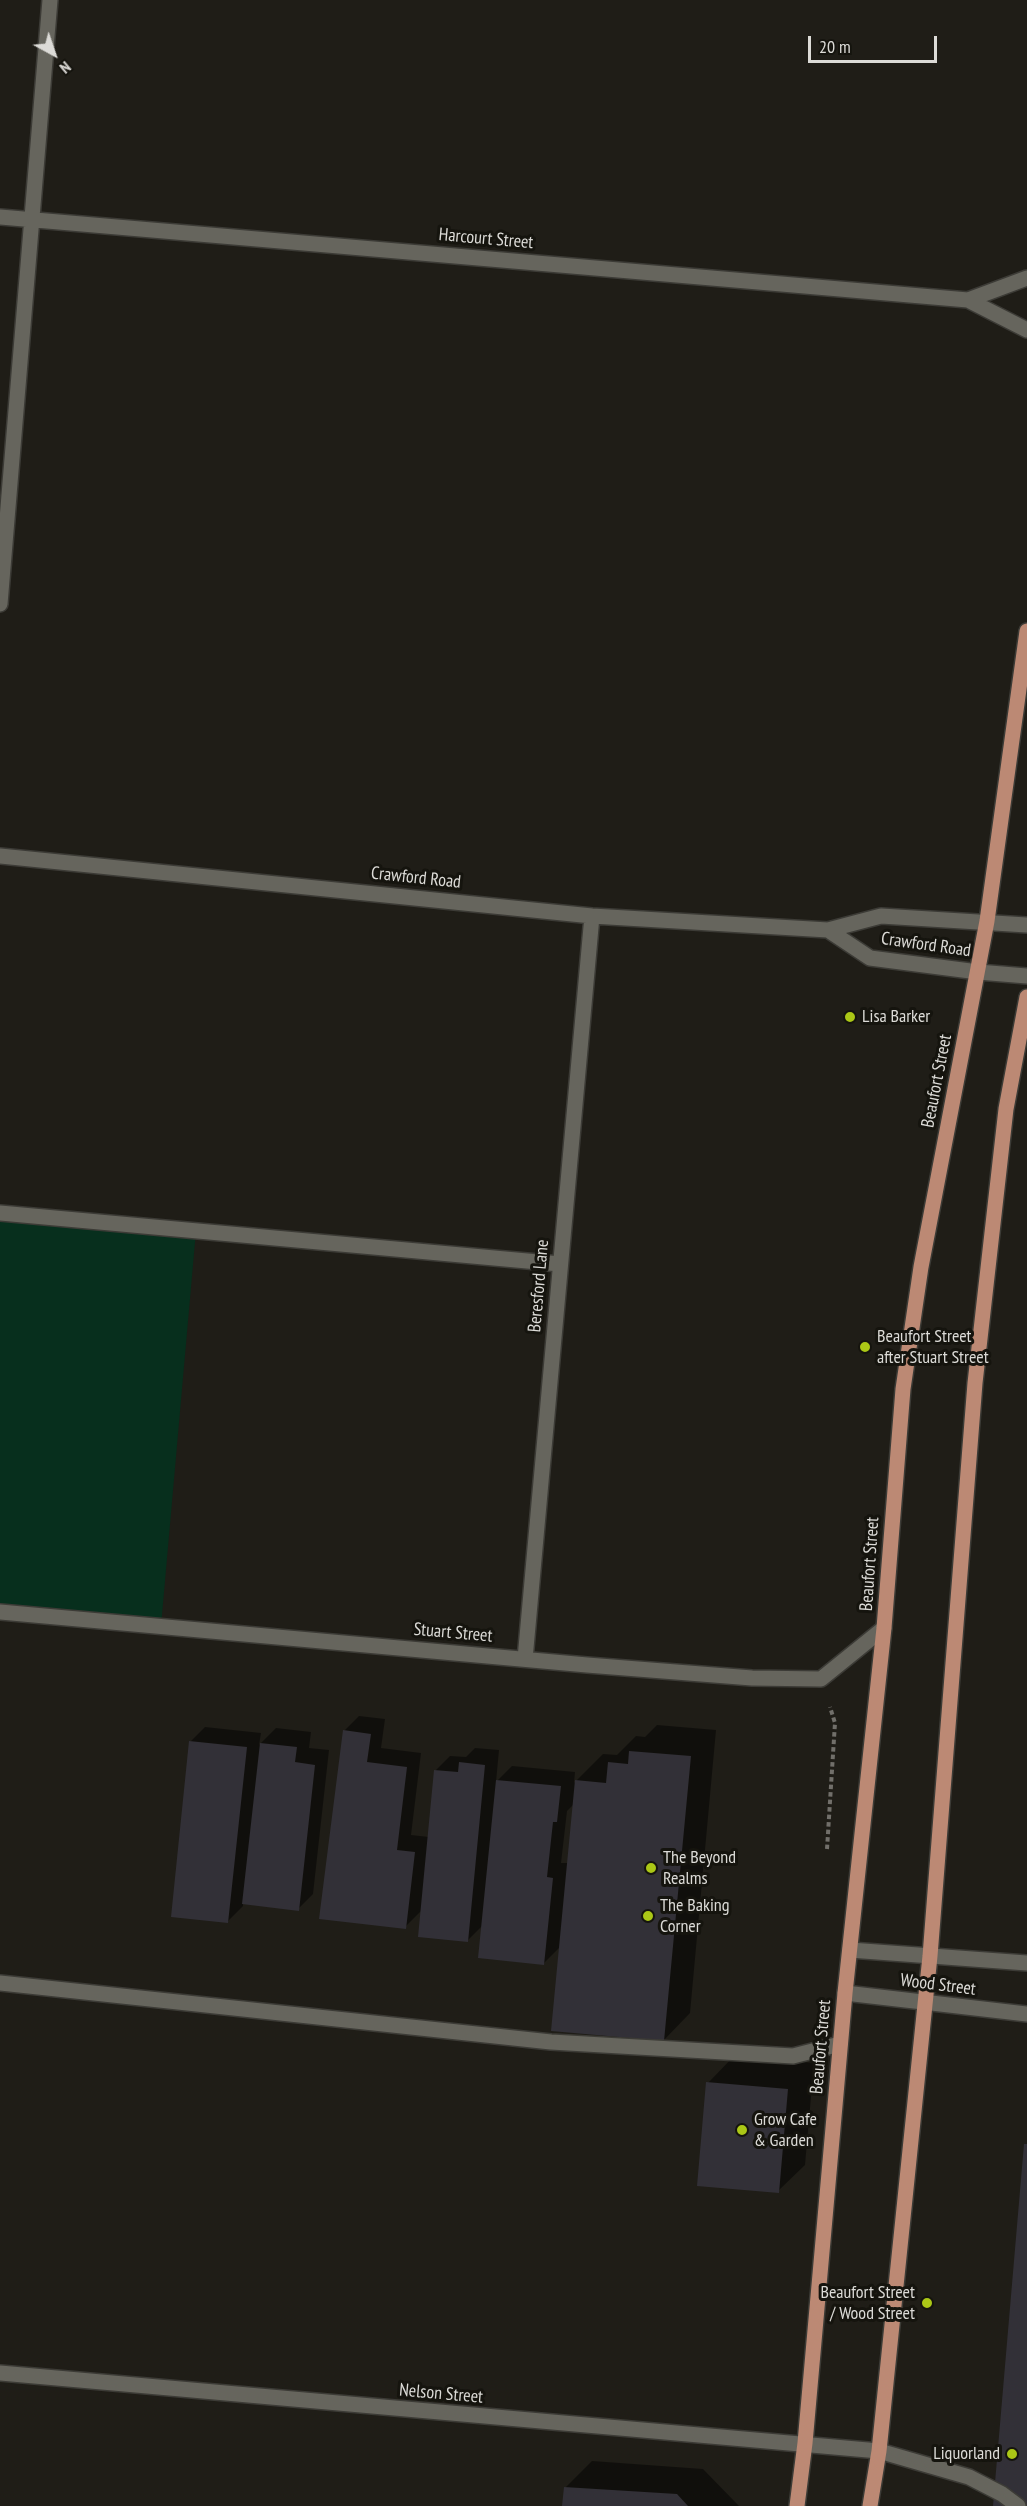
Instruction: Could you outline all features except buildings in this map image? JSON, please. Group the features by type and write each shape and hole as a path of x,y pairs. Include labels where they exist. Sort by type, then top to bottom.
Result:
{"main road":[{"name":"Beaufort Street","path":"797,2506 805,2443 845,1993 884,1628 903,1389 921,1267 987,921 1027,632"},
{"path":"870,2506 879,2451 930,1956 975,1383 1006,1109 1027,997"}],"street":[{"path":"0,604 50,0"},
{"name":"Harcourt Street","path":"0,218 968,300 1027,330"},
{"name":"Harcourt Street","path":"968,300 1027,278"},
{"name":"Crawford Road","path":"0,856 592,916 828,930 881,915 1027,925"},
{"name":"Beresford Lane","path":"525,1659 592,916"},
{"name":"Crawford Road","path":"828,930 870,958 1027,976"},
{"path":"0,1213 560,1264"},
{"name":"Stuart Street","path":"0,1612 752,1678 820,1679 884,1628"},
{"name":"Wood Street","path":"850,1950 1027,1963"},
{"path":"0,1983 551,2042 793,2056 840,2044"},
{"name":"Wood Street","path":"845,1993 924,2004 1027,2014"},
{"name":"Nelson Street","path":"0,2373 879,2451 969,2477 1002,2494 1018,2506"}],"green space":[{"path":"0,1213 196,1231 161,1626 0,1612"}],"place":[{"name":"Lisa Barker","path":"850,1017"},
{"name":"Beaufort Street after Stuart Street","path":"865,1347"},
{"name":"The Beyond Realms","path":"651,1868"},
{"name":"The Baking Corner","path":"648,1916"},
{"name":"Grow Cafe & Garden","path":"742,2130"},
{"name":"Beaufort Street / Wood Street","path":"927,2303"},
{"name":"Liquorland","path":"1012,2454"}]}
